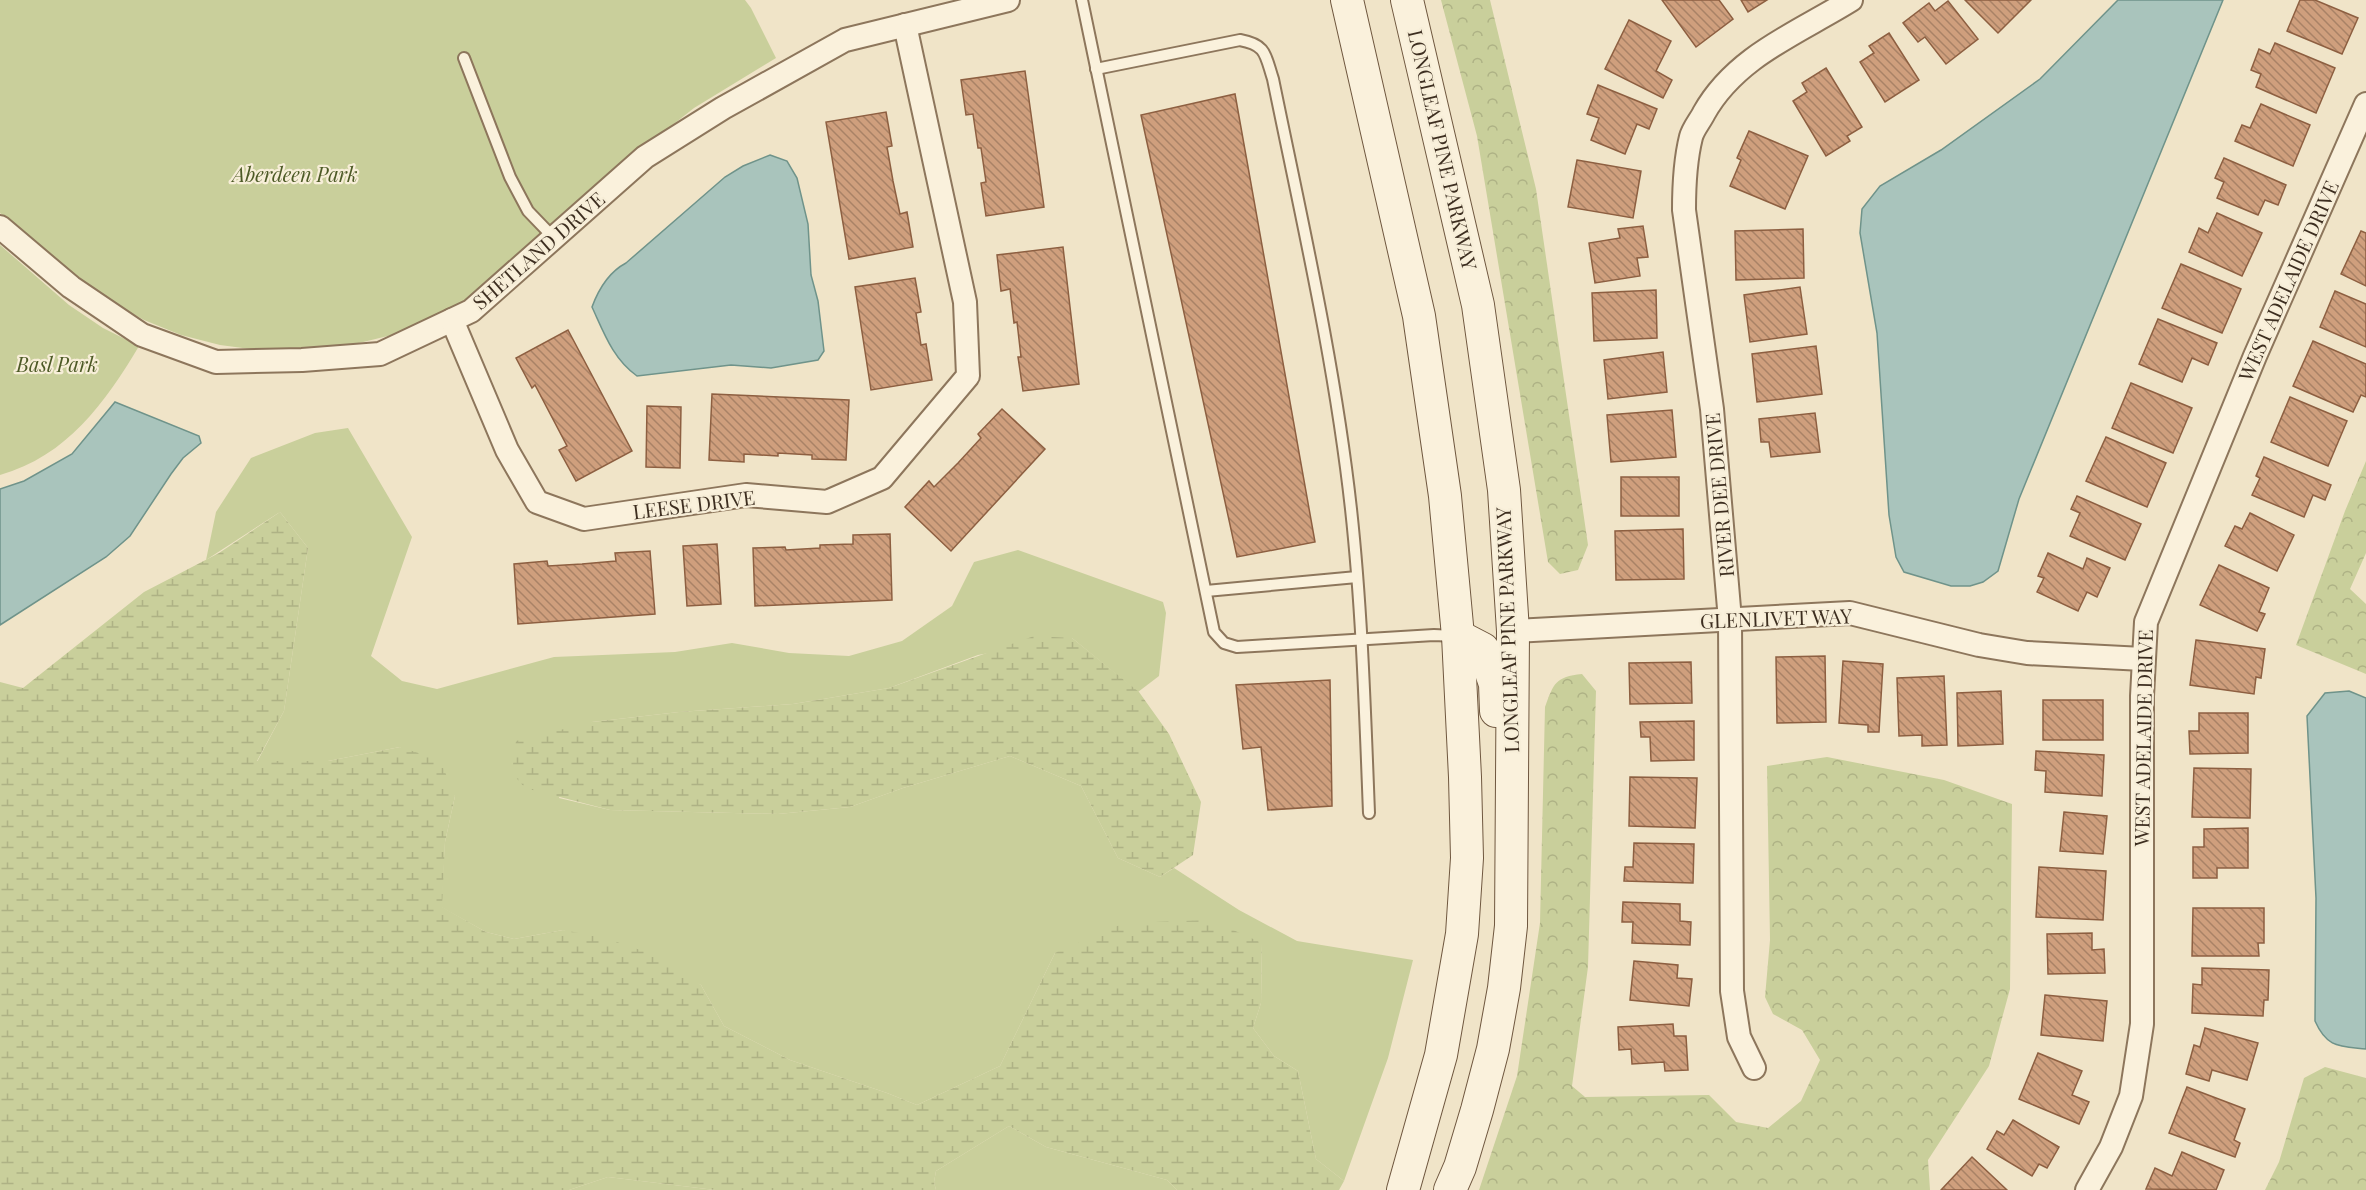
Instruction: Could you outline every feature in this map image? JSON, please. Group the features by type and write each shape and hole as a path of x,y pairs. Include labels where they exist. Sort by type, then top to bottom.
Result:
{"main road":[{"path":"1347,0 1419,316 1445,496 1458,636 1467,858 1462,934 1441,1055 1403,1190"},
{"name":"LONGLEAF PINE PARKWAY","path":"1407,0 1478,305 1504,490 1513,631 1511,926 1504,988 1493,1049 1460,1167 1450,1190"},
{"path":"1458,636 1483,649 1495,684 1497,796 1494,916 1511,926"}],"street":[{"name":"SHETLAND DRIVE","path":"0,226 71,287 142,335 216,362 302,360 380,354 471,311 645,157 715,113 845,40 1008,0"},
{"name":"RIVER DEE DRIVE","path":"1754,1068 1738,1037 1732,991 1731,620 1712,409 1684,210 1684,178 1692,135 1711,101 1739,69 1775,44 1851,0"},
{"name":"LEESE DRIVE","path":"452,320 507,450 537,502 584,519 746,495 827,502 882,478 968,376 965,302 905,25"},
{"name":"WEST ADELAIDE DRIVE","path":"2087,1190 2111,1147 2131,1096 2142,1024 2143,659 2146,622 2255,356 2366,104"},
{"name":"GLENLIVET WAY","path":"1513,631 1850,613 1988,647 2027,653 2143,659"}],"lane":[{"path":"1082,0 1214,632 1224,643 1237,647 1434,635 1458,636"},
{"path":"1096,69 1240,40 1254,42 1264,50 1273,79 1322,322 1347,477 1363,639 1369,813"},
{"path":"464,58 510,177 528,211 554,238"},
{"path":"1206,591 1357,578"}],"green space":[{"name":"Aberdeen Park","path":"0,0 745,0 776,58 694,108 637,153 476,294 435,317 396,334 324,349 272,352 220,345 181,335 144,320 101,296 0,213"},
{"path":"1441,0 1490,0 1536,189 1588,545 1578,570 1560,574 1548,562 1477,136"},
{"name":"Basl Park","path":"0,245 69,305 103,328 139,346 112,388 82,425 45,455 0,475"},
{"path":"348,428 412,537 371,656 402,681 437,689 554,657 675,652 732,643 789,653 849,656 902,641 952,606 974,562 1018,550 1163,602 1166,613 1159,676 1138,692 1072,638 978,655 889,688 793,704 679,712 592,722 559,798 610,810 778,814 850,807 903,788 1010,756 1081,786 1118,858 1160,877 1174,868 1239,910 1297,941 1413,960 1388,1058 1344,1181 1316,1159 1298,1071 1274,1056 1253,1028 1261,1003 1262,943 1055,953 1000,1066 917,1105 790,1060 724,1026 701,985 563,930 514,939 486,932 441,907 445,842 455,796 400,747 328,761 257,762 284,711 308,548 280,512 206,560 216,512 251,458 315,433"},
{"path":"2366,461 2366,553 2350,589 2366,604 2366,674 2296,645 2345,511"},
{"path":"280,512 308,548 284,711 257,761 328,761 400,747 440,760 455,796 445,842 442,907 486,932 514,939 563,930 605,938 649,953 701,985 724,1026 790,1060 917,1105 1000,1066 1055,953 1124,923 1211,920 1262,943 1261,1003 1253,1028 1274,1056 1298,1071 1316,1159 1344,1181 1339,1190 1177,1190 1167,1180 1046,1147 1009,1126 936,1171 934,1182 936,1190 715,1190 608,1177 569,1190 0,1190 0,682 23,688 144,592 219,553"},
{"path":"1034,636 1072,638 1139,692 1169,734 1201,802 1193,855 1160,877 1118,858 1081,786 1010,756 903,788 850,807 778,814 610,810 525,788 512,773 516,741 592,722 679,712 793,704 889,688"},
{"path":"1582,674 1596,691 1588,967 1572,1086 1585,1097 1709,1095 1736,1122 1768,1128 1801,1101 1820,1060 1802,1030 1773,1014 1765,997 1770,940 1767,766 1827,757 1944,780 2012,804 2010,989 1989,1066 1928,1160 1930,1190 1479,1190 1517,1076 1540,923 1545,707 1551,692 1561,679"},
{"path":"2325,1067 2366,1078 2366,1190 2265,1190 2279,1162 2304,1078"},
{"path":"1009,1126 1046,1147 1167,1180 1177,1190 936,1190 934,1182 936,1171"},
{"path":"608,1177 715,1190 569,1190"}],"water":[{"path":"2118,0 2223,0 2019,499 1998,571 1983,582 1970,586 1951,586 1904,572 1896,557 1889,515 1877,333 1860,233 1862,209 1880,186 1941,150 2040,79"},
{"path":"770,155 787,161 797,178 808,224 811,275 818,301 824,351 818,360 771,368 731,365 637,376 615,354 592,307 601,287 614,271 725,177 743,166"},
{"path":"115,402 199,436 201,443 183,458 130,536 106,557 0,625 0,489 24,481 72,454"},
{"path":"2349,691 2366,698 2366,1049 2341,1046 2329,1041 2315,1021 2316,898 2307,716 2325,693"}],"building":[{"path":"1662,0 1719,0 1733,19 1696,47"},
{"path":"1741,0 1767,0 1748,12"},
{"path":"1965,0 2031,0 1998,33"},
{"path":"2300,0 2315,0 2358,18 2342,54 2287,31"},
{"path":"1948,1 1978,39 1946,64 1925,37 1918,42 1903,23 1929,3 1935,11"},
{"path":"1629,20 1671,41 1656,71 1672,80 1663,98 1605,69"},
{"path":"1889,33 1919,80 1885,102 1860,62 1874,53 1869,46"},
{"path":"2275,43 2335,68 2316,113 2256,87 2261,74 2251,70 2259,49 2270,54"},
{"path":"1826,68 1862,127 1847,136 1850,141 1826,156 1793,101 1807,92 1802,83"},
{"path":"1025,71 1044,207 986,216 981,183 986,182 981,148 978,148 973,114 966,115 961,80"},
{"path":"1598,85 1657,109 1649,129 1637,124 1625,154 1591,140 1599,118 1587,114"},
{"path":"1235,94 1315,542 1237,557 1141,115"},
{"path":"2261,104 2310,125 2293,166 2235,141 2242,125 2250,128"},
{"path":"886,112 892,146 887,147 893,181 900,214 907,212 913,247 849,259 826,122"},
{"path":"1749,131 1808,156 1785,209 1730,186 1741,160 1737,158"},
{"path":"2224,158 2286,185 2278,205 2265,200 2258,215 2217,198 2224,182 2215,178"},
{"path":"1577,160 1641,171 1633,218 1568,207"},
{"path":"2217,213 2262,233 2242,276 2189,252 2199,228 2208,233"},
{"path":"1643,226 1648,257 1637,258 1640,276 1595,283 1589,243 1620,238 1618,229"},
{"path":"1803,229 1804,278 1736,280 1735,231"},
{"path":"2361,231 2366,233 2366,286 2341,274"},
{"path":"1063,247 1079,384 1023,391 1018,357 1021,357 1017,322 1014,323 1010,289 1001,291 997,255"},
{"path":"2181,264 2241,289 2222,333 2162,308"},
{"path":"915,278 921,312 916,313 921,345 926,344 932,380 871,390 855,287"},
{"path":"1800,287 1807,334 1750,342 1744,295"},
{"path":"1656,290 1657,338 1594,341 1592,293"},
{"path":"2335,291 2366,304 2366,347 2320,327"},
{"path":"2158,319 2217,343 2208,365 2192,358 2182,382 2139,364"},
{"path":"568,330 632,451 576,481 559,450 567,446 535,385 532,388 516,358"},
{"path":"2313,341 2366,364 2366,397 2361,395 2353,412 2293,386"},
{"path":"1816,346 1822,394 1757,402 1752,354"},
{"path":"1663,352 1667,392 1608,399 1604,360"},
{"path":"2131,383 2192,408 2173,453 2112,428"},
{"path":"712,394 849,400 846,460 812,459 812,455 778,453 778,456 744,454 744,462 709,460"},
{"path":"2290,397 2347,421 2328,466 2271,442"},
{"path":"647,406 681,407 680,468 646,467"},
{"path":"1002,409 1045,449 951,551 905,507 929,481 934,487 958,463 981,438 978,434"},
{"path":"1672,410 1676,457 1611,462 1607,415"},
{"path":"1815,413 1820,452 1771,457 1769,442 1761,442 1759,419"},
{"path":"2106,437 2166,463 2147,507 2086,481"},
{"path":"2264,457 2331,485 2325,500 2313,495 2304,517 2252,495 2260,478 2256,476"},
{"path":"1621,477 1679,477 1679,516 1621,516"},
{"path":"2077,496 2141,524 2125,560 2070,536 2080,513 2071,509"},
{"path":"2250,513 2294,535 2277,571 2225,546 2235,526 2242,529"},
{"path":"1683,529 1684,579 1616,580 1615,531"},
{"path":"890,534 892,600 755,606 753,548 785,547 786,550 820,548 820,545 853,544 853,535"},
{"path":"717,544 721,604 687,606 683,546"},
{"path":"650,551 655,614 518,624 514,564 547,561 548,566 616,561 615,553"},
{"path":"2048,553 2083,569 2087,558 2110,568 2097,597 2087,592 2078,611 2037,592 2044,578 2038,576"},
{"path":"2219,565 2269,588 2259,612 2265,614 2257,631 2200,605"},
{"path":"2196,640 2265,649 2261,678 2256,677 2254,694 2190,685"},
{"path":"1825,656 1826,722 1777,723 1776,657"},
{"path":"1843,661 1883,664 1879,732 1868,732 1868,725 1839,723"},
{"path":"1691,662 1692,703 1630,704 1629,663"},
{"path":"1944,676 1947,745 1922,746 1922,735 1899,736 1897,678"},
{"path":"1330,680 1332,806 1268,810 1261,747 1243,749 1236,685"},
{"path":"2001,691 2003,744 1958,746 1957,693"},
{"path":"2043,700 2103,700 2103,740 2043,740"},
{"path":"2199,713 2248,713 2248,753 2190,754 2189,731 2199,731"},
{"path":"1694,721 1694,760 1651,761 1650,737 1641,737 1640,722"},
{"path":"2036,751 2104,755 2102,796 2045,792 2046,771 2035,770"},
{"path":"2194,768 2251,769 2250,818 2192,817"},
{"path":"1630,777 1697,778 1695,828 1629,826"},
{"path":"2064,812 2107,816 2103,854 2060,851"},
{"path":"2248,828 2248,868 2217,868 2217,878 2193,878 2193,847 2204,847 2204,829"},
{"path":"1634,843 1694,844 1693,883 1624,881 1625,867 1633,867"},
{"path":"2039,867 2106,871 2103,920 2036,917"},
{"path":"1623,902 1680,904 1680,921 1691,922 1690,945 1632,943 1633,922 1622,922"},
{"path":"2193,908 2264,908 2264,943 2258,943 2259,956 2192,956"},
{"path":"2092,933 2092,950 2104,949 2105,973 2048,974 2047,934"},
{"path":"1634,961 1678,965 1677,978 1692,979 1689,1006 1630,1000"},
{"path":"2202,968 2269,970 2268,1000 2264,1000 2263,1016 2192,1013 2193,984 2202,985"},
{"path":"2045,995 2107,1001 2103,1041 2041,1035"},
{"path":"1673,1024 1674,1036 1686,1036 1688,1070 1665,1071 1664,1062 1632,1064 1631,1049 1619,1050 1618,1027"},
{"path":"2205,1028 2258,1043 2247,1080 2212,1070 2209,1081 2186,1074 2194,1045 2200,1047"},
{"path":"2038,1053 2082,1071 2072,1095 2089,1102 2079,1124 2019,1099"},
{"path":"2187,1087 2245,1109 2234,1140 2240,1143 2235,1157 2169,1133"},
{"path":"2013,1120 2059,1147 2047,1168 2039,1164 2032,1176 1987,1149 1997,1131 2004,1135"},
{"path":"2182,1152 2224,1170 2216,1190 2146,1189 2155,1168 2172,1176"},
{"path":"1972,1157 2007,1190 1941,1190"}]}
